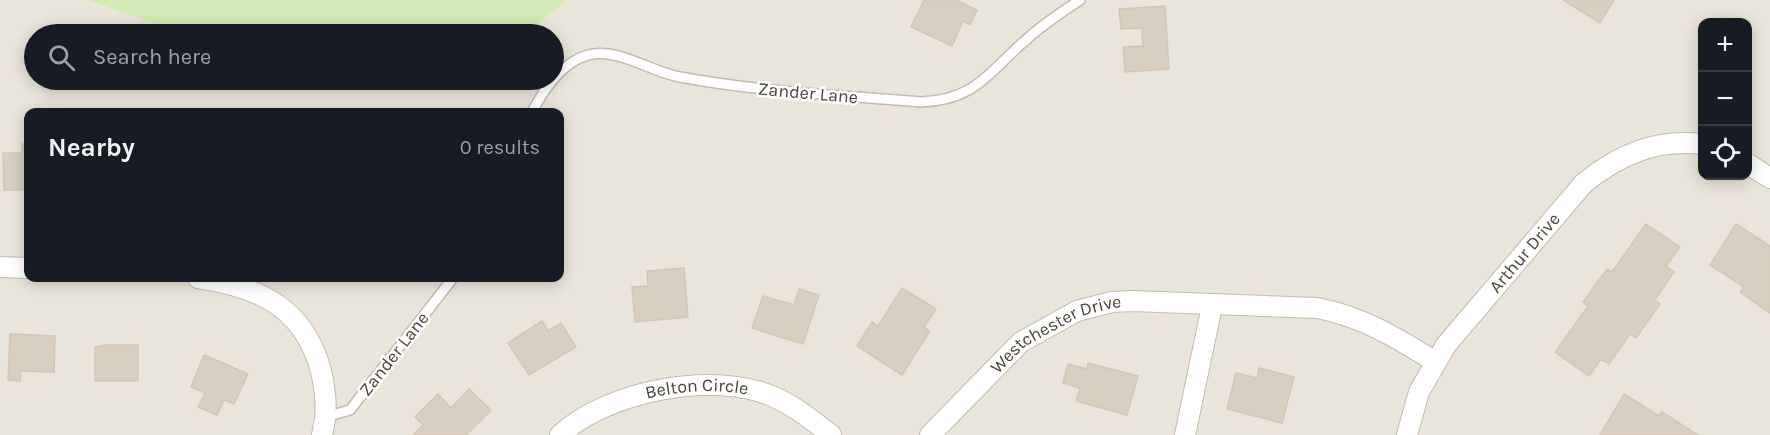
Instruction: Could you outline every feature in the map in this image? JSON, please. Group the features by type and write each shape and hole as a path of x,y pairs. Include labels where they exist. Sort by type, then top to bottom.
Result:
{"street":[{"name":"Arthur Drive","path":"1407,435 1419,393 1434,361 1468,316 1584,183 1612,163 1640,149 1671,142 1698,144"},
{"path":"1752,167 1770,178"},
{"path":"0,267 24,268"},
{"path":"224,282 259,293 288,312 306,334 315,353 324,384 324,426"},
{"name":"Westchester Drive","path":"930,435 1014,348 1059,319 1112,302 1317,308 1370,324 1434,361"},
{"path":"1185,435 1212,306"},
{"name":"Belton Circle","path":"560,435 586,415 623,400 666,389 706,386 730,387 772,396 805,415 831,435"}],"lane":[{"name":"Zander Lane","path":"564,68 588,55 602,53 628,60 661,74 761,90 921,102 946,100 974,88 1027,38 1080,0"},
{"name":"Zander Lane","path":"535,108 548,90"},
{"name":"Zander Lane","path":"324,426 350,410 450,282"}],"shaded area":[{"path":"0,0 85,0 156,24 24,24 24,90 564,90 564,24 537,24 567,0 1770,0 1770,435 0,435"}],"green space":[{"path":"86,0 567,0 537,24 156,24"}],"building":[{"path":"924,0 956,0 977,10 970,25 963,21 952,46 911,27"},
{"path":"1563,0 1614,0 1600,23"},
{"path":"1165,6 1169,69 1125,72 1123,47 1143,46 1142,28 1121,29 1119,9"},
{"path":"22,144 24,144 24,190 4,190 3,153 22,153"},
{"path":"1646,224 1680,247 1666,266 1674,272 1655,300 1660,304 1636,338 1630,334 1609,364 1601,359 1589,376 1555,352 1588,306 1583,302 1607,269 1612,272"},
{"path":"1736,224 1770,246 1770,313 1740,292 1744,287 1710,265"},
{"path":"684,268 688,317 635,322 632,287 648,286 647,271"},
{"path":"902,288 936,309 924,327 930,331 902,375 857,346 872,322 878,326"},
{"path":"799,289 819,295 803,344 752,328 763,296 794,305"},
{"path":"542,321 548,331 561,323 576,347 529,375 508,343"},
{"path":"10,334 55,336 54,372 21,371 20,381 8,380"},
{"path":"138,345 138,381 95,381 95,347"},
{"path":"204,355 248,374 234,404 224,400 217,415 198,407 205,393 191,387"},
{"path":"1088,363 1138,376 1127,415 1076,401 1080,388 1063,383 1068,364 1087,369"},
{"path":"1259,368 1294,377 1282,423 1227,409 1236,373 1257,378"},
{"path":"469,389 491,410 466,435 413,435 423,425 415,417 438,394 451,408"},
{"path":"1624,394 1659,416 1662,412 1698,435 1600,435"}]}
